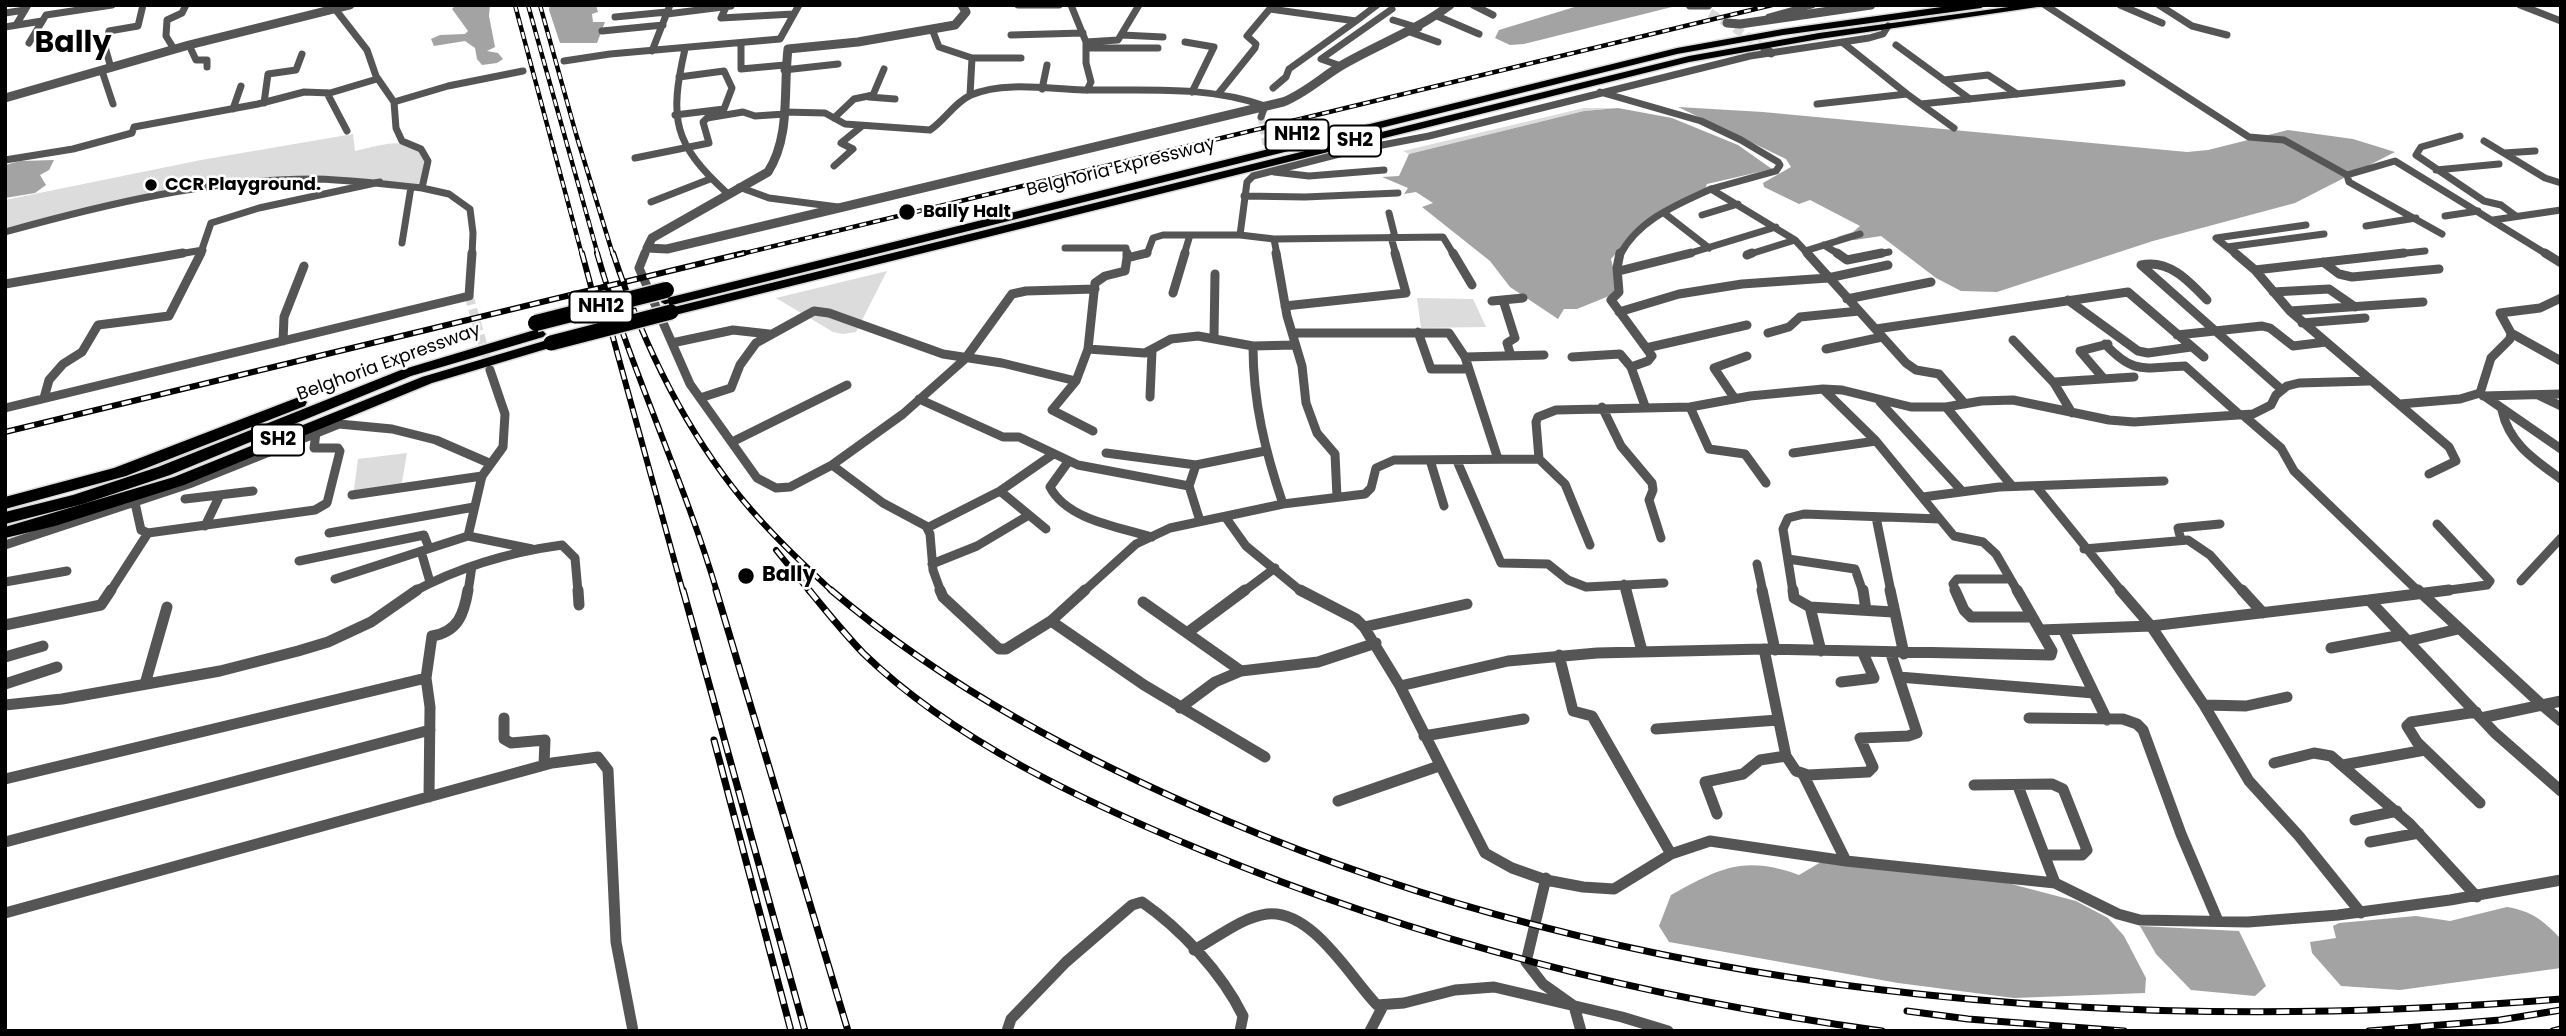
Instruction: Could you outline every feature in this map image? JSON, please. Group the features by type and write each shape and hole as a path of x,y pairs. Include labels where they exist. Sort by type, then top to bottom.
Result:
{"highway":[{"name":"Belghoria Expressway","path":"668,301 1654,48 1761,29 1933,5"},
{"name":"Belghoria Expressway","path":"5,518 78,500 164,471 406,373 541,333 1663,54 1783,32 1981,5"},
{"name":"Belghoria Expressway","path":"5,503 131,468 440,349 541,333"}],"main road":[{"name":"SH2","path":"668,301 1636,71 1741,49 2046,5"},
{"name":"SH2","path":"5,533 74,515 179,481 541,333"}],"street":[{"path":"29,43 46,15 76,8 113,5"},
{"path":"113,104 105,47 109,31 138,26 142,5"},
{"path":"174,50 166,36 167,20 182,13 186,5"},
{"path":"5,97 189,45 333,7 350,5"},
{"path":"780,39 799,5"},
{"path":"788,49 955,25 966,12 962,5"},
{"path":"1018,5 1059,5"},
{"path":"1071,5 1086,45 1086,63 1091,82 1087,90"},
{"path":"1086,45 1118,40 1139,5"},
{"path":"1273,88 1286,77 1289,69 1377,5"},
{"path":"648,248 667,249 1265,106 1302,94 1341,66 1414,30 1450,5"},
{"path":"1473,5 1493,15"},
{"path":"1690,5 1706,8"},
{"path":"1745,23 1812,5"},
{"path":"1735,29 1727,23 1745,23 1871,5"},
{"path":"2046,5 2249,137 2284,140 2347,175 2393,161 2561,263"},
{"path":"2120,5 2162,23"},
{"path":"2160,5 2192,26 2213,29 2227,35"},
{"path":"2519,5 2561,21"},
{"path":"729,6 721,18 793,14"},
{"path":"615,17 729,6"},
{"path":"333,7 367,50 377,79 394,102 401,141 421,149 428,160 422,188"},
{"path":"1218,94 1255,48 1256,44 1247,36 1271,7 1352,23 1362,29"},
{"path":"5,13 27,8"},
{"path":"16,25 27,8"},
{"path":"1341,66 1321,59 1392,9"},
{"path":"652,51 668,10"},
{"path":"1437,16 1479,34"},
{"path":"1393,20 1438,42"},
{"path":"5,27 41,21"},
{"path":"602,31 663,25"},
{"path":"1240,235 1244,196 1249,179 1269,170 1429,136 1768,51 1883,34 1888,26"},
{"path":"932,29 939,47 972,58 1021,58"},
{"path":"1011,35 1083,33"},
{"path":"1122,35 1163,37"},
{"path":"564,61 780,39"},
{"path":"780,39 788,49 785,67 785,113 773,166 768,172 652,238 639,268 690,384 757,478 776,488 790,487 832,465 919,399 965,359 1012,294 1026,291 1095,289"},
{"path":"1185,42 1214,47 1192,92"},
{"path":"1842,42 1954,128"},
{"path":"741,44 741,69 838,64"},
{"path":"189,45 197,60 206,60 207,68"},
{"path":"1086,45 1158,48"},
{"path":"1896,45 1970,99"},
{"path":"685,49 679,77 675,125 696,166 727,193"},
{"path":"264,103 268,74 296,70 302,54"},
{"path":"970,95 972,58"},
{"path":"1042,89 1046,65"},
{"path":"869,97 874,94 884,69"},
{"path":"394,102 448,86 523,71"},
{"path":"675,115 724,109 732,88 724,71 679,77"},
{"path":"1944,80 1988,75 2017,94"},
{"path":"5,160 114,139 132,133 134,127 147,124 264,103 304,92 327,93 377,79"},
{"path":"1921,104 2122,83"},
{"path":"233,109 240,86"},
{"path":"635,158 685,149 710,141 703,122 705,118 743,112 755,116 825,113 837,122 930,130 941,124 965,97 1016,88 1192,92 1249,99 1265,106"},
{"path":"1600,92 1626,102 1677,113 1735,138 1780,165 1776,171 1711,189 1664,213 1634,236 1620,253 1619,292 1611,300 1652,359 1631,367"},
{"path":"327,93 347,131"},
{"path":"1816,104 1907,94"},
{"path":"834,118 851,100 869,97 895,99"},
{"path":"1261,117 1265,106"},
{"path":"834,166 853,149 841,143 862,126"},
{"path":"2460,136 2417,150 2416,155 2484,201 2501,205 2516,216"},
{"path":"2484,141 2544,178 2561,183"},
{"path":"2503,153 2535,151"},
{"path":"2414,172 2499,164"},
{"path":"1269,170 1309,176 1384,170"},
{"path":"2347,175 2348,182 2386,205 2403,210 2442,234"},
{"path":"5,232 143,197 193,188 320,178 380,182 449,194 470,209 473,233 469,296 5,408"},
{"path":"650,202 710,179"},
{"path":"44,398 49,380 63,364 82,352 98,325 169,316 203,250 211,223 380,182"},
{"path":"402,243 411,187"},
{"path":"739,187 769,198 838,207"},
{"path":"1711,189 1795,240 1911,367 1940,374 1965,404"},
{"path":"1244,196 1305,197 1398,193"},
{"path":"1702,215 1738,204"},
{"path":"2445,216 2478,211"},
{"path":"2493,220 2560,211"},
{"path":"1285,306 1406,293 1389,213"},
{"path":"1664,213 1709,248"},
{"path":"2367,226 2416,218"},
{"path":"2306,225 2216,238 2255,270 2302,323 2400,404 2454,454 2456,461 2429,474"},
{"path":"1619,271 1709,248 1776,227"},
{"path":"1805,251 1860,234"},
{"path":"2227,247 2324,234"},
{"path":"1173,293 1189,235"},
{"path":"1127,257 1147,254 1153,238 1157,236 1240,235 1274,239 1443,237 1472,285"},
{"path":"1274,239 1285,306 1302,366 1306,403 1321,439 1330,445 1335,454 1338,497"},
{"path":"1747,256 1795,240"},
{"path":"1824,245 1847,260 1889,252"},
{"path":"1065,248 1126,247 1125,271 1097,280 1088,349 1076,381 1052,410 1093,431"},
{"path":"5,284 203,250"},
{"path":"2255,270 2425,251"},
{"path":"2323,262 2342,276 2352,277 2439,269"},
{"path":"2207,300 2176,271 2152,263 2141,264 2281,389"},
{"path":"1619,312 1654,300 1734,285 1828,278 1888,265"},
{"path":"283,341 284,317 304,266"},
{"path":"1214,337 1215,274"},
{"path":"1847,299 1931,282"},
{"path":"2273,292 2329,289 2354,307"},
{"path":"1826,349 1879,333 2128,292 2204,357"},
{"path":"1492,301 1523,298"},
{"path":"2561,298 2540,308 2500,313 2511,334 2561,361"},
{"path":"1503,300 1515,338 1507,343 1511,356"},
{"path":"2068,300 2143,353 2191,347"},
{"path":"2290,311 2423,302"},
{"path":"700,398 731,388 749,352 769,334 808,312 820,311 904,342 965,359 1002,363 1076,381"},
{"path":"1768,333 1789,327 1800,317 1859,312"},
{"path":"2302,323 2365,318"},
{"path":"1646,348 1747,326"},
{"path":"2177,335 2266,327 2292,346 2326,342"},
{"path":"672,343 733,329 748,328 769,334"},
{"path":"1418,332 1432,369 1468,369"},
{"path":"1292,333 1449,333 1465,357 1498,459"},
{"path":"2482,395 2491,358 2510,339 2511,334"},
{"path":"1088,349 1133,353 1152,351 1171,339 1214,337 1254,345 1295,345"},
{"path":"2013,340 2064,393 2072,413"},
{"path":"2104,379 2080,351 2123,341"},
{"path":"2105,344 2123,363 2133,368 2185,366 2281,448 2294,471 2419,593 2561,721"},
{"path":"1254,345 1254,405 1265,451 1283,503"},
{"path":"1150,397 1152,351"},
{"path":"1572,357 1620,354 1631,367 1645,406"},
{"path":"1465,357 1544,355"},
{"path":"1735,399 1714,368 1747,356"},
{"path":"468,536 482,476 503,447 505,414 490,370"},
{"path":"2055,382 2134,377"},
{"path":"1539,459 1538,417 1556,410 1690,407 1735,399 1842,390 1880,402 1911,407 1946,407 2013,400 2072,413 2134,422 2241,415 2272,405 2281,389 2299,383 2369,381"},
{"path":"732,442 847,385"},
{"path":"1399,686 1508,661 1559,655 1642,651 1769,650 2050,656 2052,651 1990,547 1983,542 1954,536 1876,441 1823,390"},
{"path":"2538,394 2561,406"},
{"path":"2400,404 2482,395 2561,394"},
{"path":"2482,395 2561,449"},
{"path":"919,399 1003,437 1019,437 1069,462 1189,486"},
{"path":"1880,402 1961,490"},
{"path":"1602,407 1620,446 1652,483 1653,490 1649,500 1661,538"},
{"path":"1690,407 1709,449 1745,454 1766,483"},
{"path":"1946,407 2012,486"},
{"path":"2502,410 2505,429 2511,438 2561,479"},
{"path":"5,544 135,503 339,424 392,429 436,440 489,463"},
{"path":"135,503 141,530 148,533 298,514 323,507 327,503 340,451 338,448 314,448 316,433"},
{"path":"1793,453 1876,441"},
{"path":"1106,453 1196,465 1265,451"},
{"path":"927,528 1000,491 1052,455"},
{"path":"927,528 932,564 943,597 999,649 1014,645 1051,621 1136,544 1170,528 1200,521 1226,518 1283,503 1369,492 1376,468 1394,460 1539,459 1565,484 1590,545"},
{"path":"1430,460 1444,506"},
{"path":"1457,461 1499,562 1548,564 1568,580 1586,587 1664,583"},
{"path":"1069,462 1050,488 1057,499 1072,510 1152,537"},
{"path":"832,465 868,494 927,528"},
{"path":"1196,465 1189,486 1200,521"},
{"path":"352,495 482,476"},
{"path":"1923,497 1961,490 2012,486 2164,481"},
{"path":"2036,485 2084,549 2151,626 2204,705 2249,781 2299,836 2361,913"},
{"path":"185,499 253,491"},
{"path":"1000,491 1046,529"},
{"path":"205,526 220,495"},
{"path":"329,533 474,507"},
{"path":"932,564 977,546 1029,515"},
{"path":"1893,612 1810,607 1794,598 1783,530 1785,522 1794,515 1940,519"},
{"path":"1757,564 1778,720 1786,757 1793,768 1803,774 1868,772 1872,767 1860,738 1917,733 1899,677 1891,586 1876,517"},
{"path":"1226,518 1246,546 1305,594 1356,619 1376,643 1485,853 1497,863 1546,878 1614,889 1671,854 1710,841 1846,861 2055,883 2082,893 2110,911 2130,919 2218,921 2262,921 2361,913 2477,897 2561,880"},
{"path":"2181,540 2178,528 2220,524"},
{"path":"2040,630 2151,626 2487,585 2490,580 2437,524"},
{"path":"5,625 102,604 148,533"},
{"path":"299,561 424,535 430,582"},
{"path":"335,579 468,536 533,549"},
{"path":"2521,581 2561,538"},
{"path":"2084,549 2188,540 2203,549 2263,613"},
{"path":"5,705 62,699 220,671 328,642 371,622 430,582 472,566 533,549 562,545 575,558 579,605"},
{"path":"1788,559 1855,569 1861,580 1867,610"},
{"path":"429,797 430,730 426,678 432,636 450,633 460,624 472,566"},
{"path":"1187,633 1275,568"},
{"path":"5,582 67,570"},
{"path":"2009,579 1965,578 1957,579 1953,584 1965,610 1973,618 2032,617"},
{"path":"1624,584 1642,651"},
{"path":"2369,600 2478,715 2561,791"},
{"path":"1143,602 1241,671"},
{"path":"1364,628 1467,604"},
{"path":"145,684 167,607"},
{"path":"1810,607 1821,651"},
{"path":"1051,621 1180,708 1265,757"},
{"path":"2331,648 2458,629"},
{"path":"2064,631 2107,720"},
{"path":"1180,708 1215,682 1241,671 1318,662 1376,643"},
{"path":"5,657 43,646"},
{"path":"1842,682 1874,678 1863,653"},
{"path":"1559,655 1573,711 1592,716 1671,854"},
{"path":"5,684 57,667"},
{"path":"1899,677 2094,693"},
{"path":"5,779 426,678"},
{"path":"2204,705 2246,706 2287,697"},
{"path":"2480,803 2425,750 2407,726 2411,722 2478,715 2561,701"},
{"path":"504,718 504,739 511,743 544,740 544,765"},
{"path":"2029,718 2130,721 2143,730 2181,834 2218,921"},
{"path":"1424,736 1524,719"},
{"path":"1656,729 1778,720"},
{"path":"5,842 430,730"},
{"path":"2343,765 2425,750"},
{"path":"2274,763 2314,753 2331,756 2397,811 2477,897"},
{"path":"5,913 544,765 598,757 608,770 616,942 633,1031"},
{"path":"1717,814 1705,782 1743,774 1760,760 1786,757"},
{"path":"1338,801 1439,766"},
{"path":"1803,774 1846,861"},
{"path":"2548,781 2561,778"},
{"path":"1974,785 2052,785 2063,789 2087,850 2082,855 2045,855"},
{"path":"2018,786 2055,883"},
{"path":"2355,820 2397,811"},
{"path":"2370,842 2419,833"},
{"path":"1546,878 1526,962 1544,984 1574,1006 1581,1031"},
{"path":"1007,1031 1011,1019 1066,962 1137,903 1147,904 1194,950 1238,1005 1244,1021 1240,1031"},
{"path":"1194,950 1255,918 1278,913 1304,925 1374,1002 1383,1006 1455,990 1494,987 1668,1031"},
{"path":"1370,1031 1383,1006"}],"shaded area":[{"path":"456,5 490,5 489,16 495,47 487,51 498,53 503,59 497,63 482,65 477,59 475,48 465,41 434,46 431,39 440,35 465,34 468,31 452,9"},
{"path":"550,5 596,5 598,12 592,14 593,22 605,22 597,43 560,43 549,10"},
{"path":"1581,5 1680,5 1524,44 1510,45 1495,38 1499,30"},
{"path":"1678,107 1763,112 2187,152 2208,150 2288,130 2353,139 2395,152 2295,203 2153,241 1997,292 1961,291 1936,278 1881,236 1855,240 1837,237 1853,232 1860,226 1810,200 1799,204 1764,187 1763,183 1791,167 1786,159"},
{"path":"1584,108 1618,108 1584,111 1409,154 1403,151"},
{"path":"1618,108 1672,118 1738,145 1772,169 1707,184 1705,189 1638,229 1611,259 1619,292 1577,309 1564,309 1558,319 1510,287 1490,261 1422,207 1433,203 1416,192 1404,194 1408,188 1382,177 1399,176 1409,154 1584,111"},
{"name":"CCR Playground.","path":"353,134 355,151 396,143 414,147 421,152 428,161 422,188 320,178 193,188 5,232 5,200 201,160"},
{"path":"54,160 49,170 40,175 46,185 35,193 5,198 5,165 20,161"},
{"path":"887,271 856,332 833,332 776,298"},
{"path":"1417,298 1473,299 1486,327 1421,328"},
{"path":"407,453 401,488 353,497 358,459"},
{"path":"1821,862 1977,875 2076,901 2108,918 2124,936 2146,978 2145,993 2014,998 1898,983 1669,942 1659,926 1671,895 1719,872 1747,865 1780,869 1799,875"},
{"path":"2507,907 2537,918 2561,939 2561,968 2400,990 2341,986 2312,953 2310,942 2336,938 2333,926 2339,923 2416,916 2450,921"},
{"path":"2140,926 2239,931 2266,986 2255,996 2191,990 2156,954"}],"tunnel":[{"path":"1710,13 1727,23"},
{"path":"1735,28 1765,49"},
{"path":"1261,117 1270,168"},
{"path":"469,296 490,370"}],"railway":[{"path":"515,5 582,255"},
{"path":"528,5 598,255"},
{"path":"540,5 613,255"},
{"path":"737,255 1772,5"},
{"path":"582,253 592,290"},
{"path":"597,253 607,286"},
{"path":"613,253 623,282"},
{"path":"623,282 744,253"},
{"path":"607,286 623,282"},
{"path":"623,282 651,351 701,443 753,512 833,592"},
{"path":"592,290 607,286"},
{"path":"607,286 689,507 717,592"},
{"path":"5,432 592,290"},
{"path":"592,290 601,324"},
{"path":"606,312 683,592"},
{"path":"776,550 810,592"},
{"path":"683,590 805,1031"},
{"path":"716,590 848,1031"},
{"path":"809,590 863,653 899,685 938,714 979,741 1067,790 1201,850 1367,912 1536,963 1707,1002 1882,1031"},
{"path":"831,590 876,626 970,690 1019,720 1120,773 1225,820 1383,880 1546,928 1712,964 1881,990 2051,1005 2221,1012 2392,1009 2561,999"},
{"path":"714,740 791,1031"},
{"path":"2369,1031 2500,1020 2561,1010"},
{"path":"1907,1011 1968,1019 2124,1031"},
{"path":"2553,1031 2561,1029"}],"place":[{"name":"CCR Playground.","path":"151,185"},
{"name":"Bally Halt","path":"907,212"},
{"name":"Bally","path":"746,576"}],"district":[{"name":"Bally","path":"73,44"}]}
